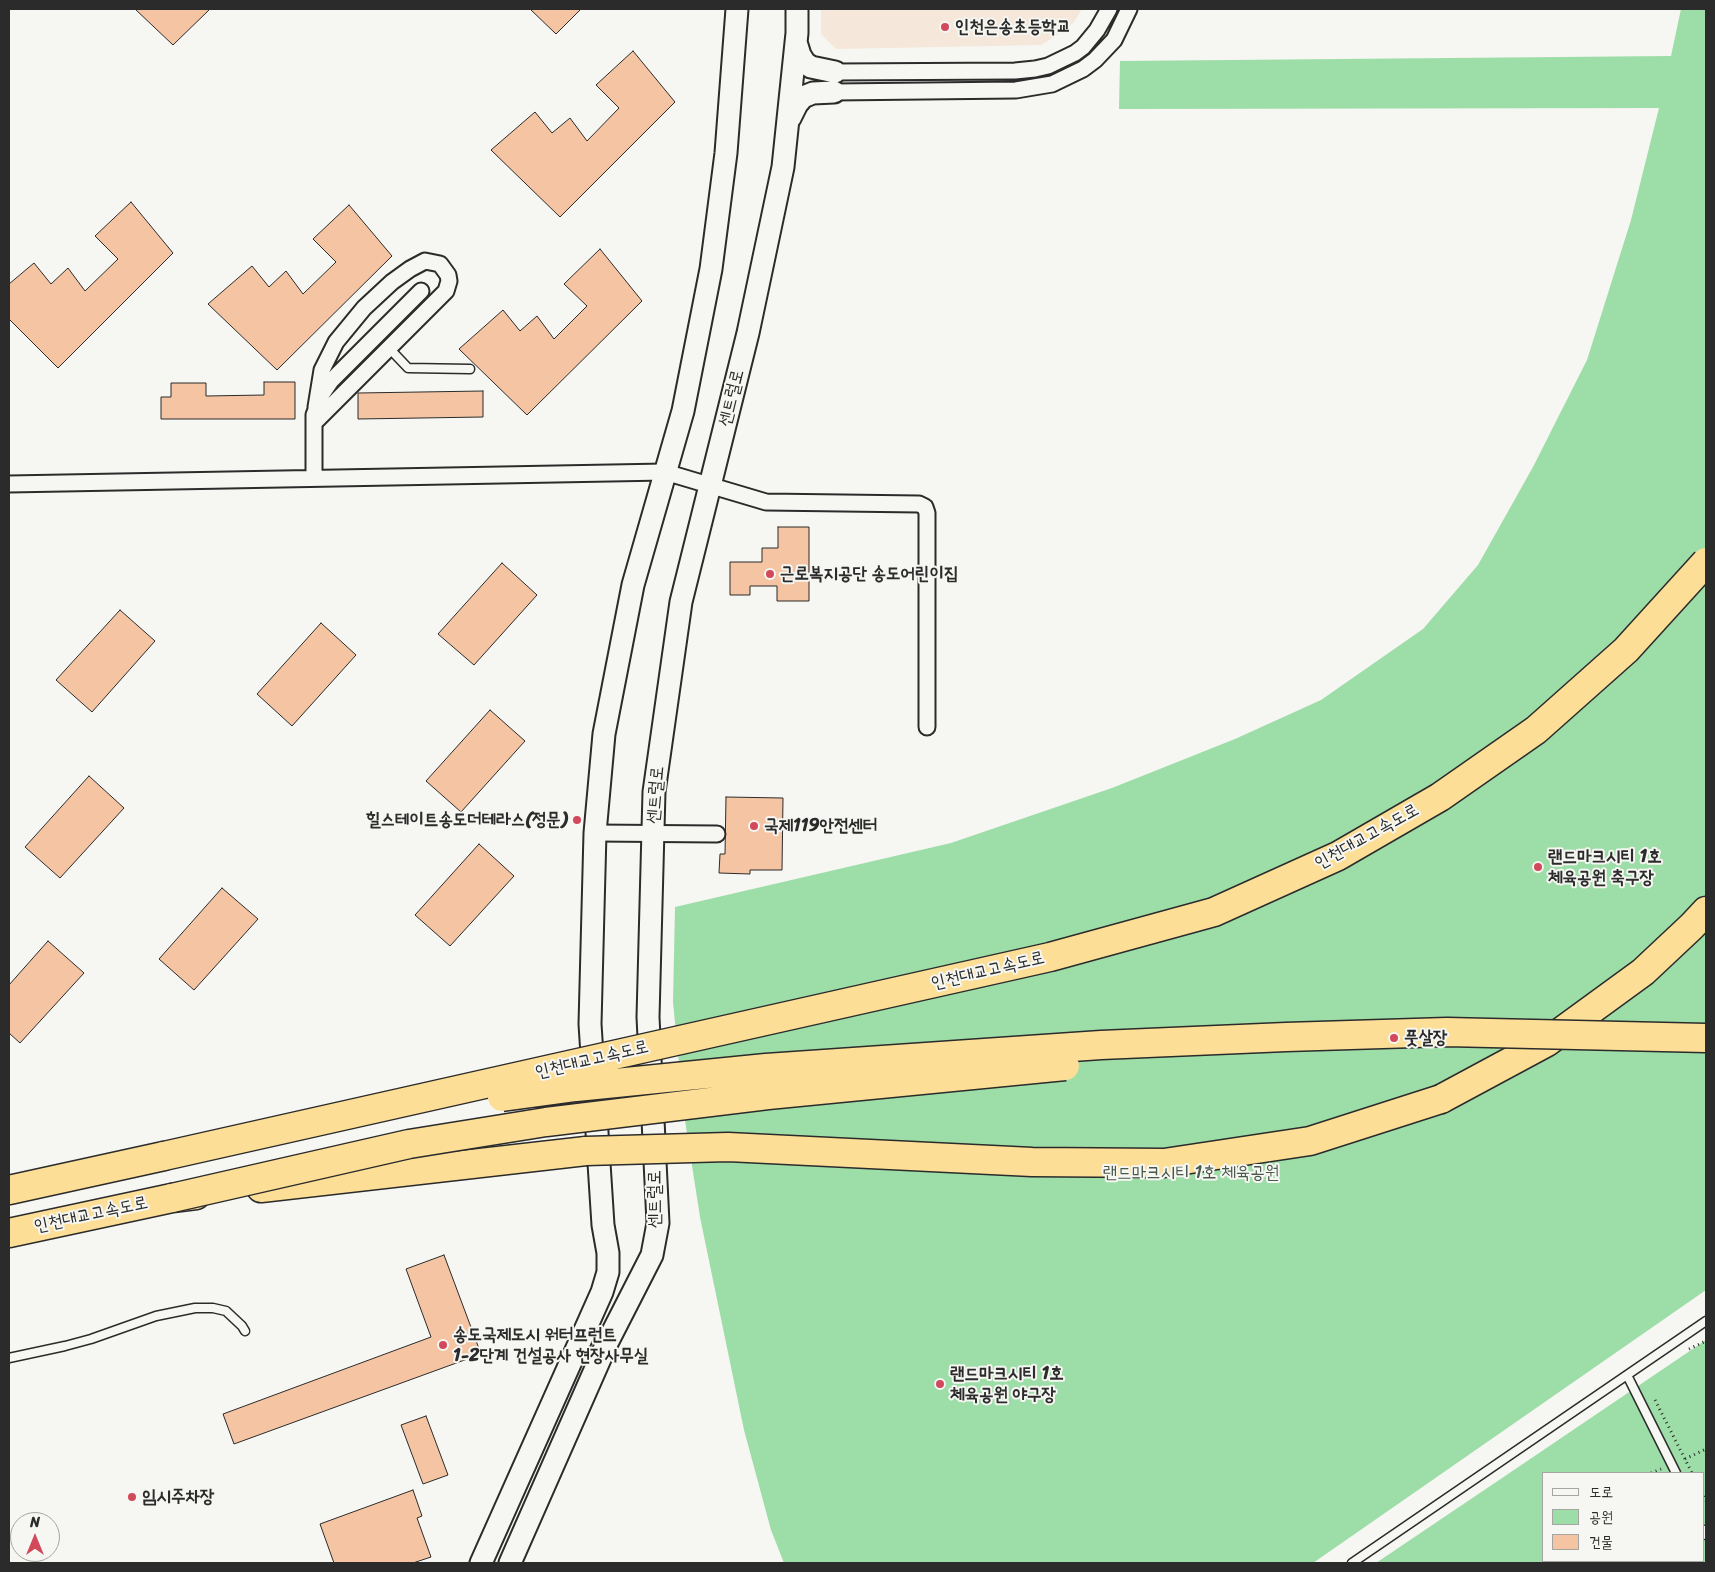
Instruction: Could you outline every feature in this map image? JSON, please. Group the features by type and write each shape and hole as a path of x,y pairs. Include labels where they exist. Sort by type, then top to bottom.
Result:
{"highway":[{"name":"인천대교고속도로","path":"9,1190 1050,957 1214,912 1338,856 1440,797 1536,730 1626,650 1706,562"},
{"name":"인천대교고속도로","path":"172,1198 586,1152 728,1147 1032,1162 1164,1163 1310,1142 1440,1099 1547,1042 1643,972 1706,911"},
{"name":"인천대교고속도로","path":"164,1156 427,1107 576,1087 766,1068 1101,1045 1286,1037 1447,1032 1706,1038"},
{"name":"인천대교고속도로","path":"9,1233 409,1144 546,1122 768,1095 1102,1063 1287,1054 1448,1050 1706,1055"}],"main road":[{"path":"481,1563 602,1292 608,1272 608,1253 603,1225 590,1024 596,833 604,734 633,585 683,411 711,269 726,153 737,9"},
{"name":"센트럴로","path":"510,1563 607,1343 652,1255 658,1223 648,1017 654,792 681,602 750,324 783,167 796,42 797,9"},
{"path":"787,128 793,110 803,96 835,82 811,67 800,55 796,42"}],"street":[{"path":"835,82 1006,72 1048,66 1083,47 1097,30 1109,9"},
{"path":"835,82 1016,90 1052,84 1083,69 1095,60 1114,40 1129,9"},
{"path":"314,423 446,291 449,281 448,275 440,264 426,261 410,269 392,282 364,308 336,342 322,370 316,407 314,423 314,478"},
{"path":"316,407 331,381 421,291"},
{"path":"9,484 665,472 766,502 910,502 919,504 925,507 928,513 928,727"},
{"path":"596,833 717,834"}],"lane":[{"path":"389,348 408,368 470,369"},
{"path":"9,1358 74,1344 156,1316 195,1308 213,1308 226,1311 238,1321 245,1331"},
{"path":"1352,1563 1706,1321"},
{"path":"1627,1375 1676,1472"}],"path":[{"path":"1682,1353 1706,1341"},
{"path":"1652,1393 1692,1472"},
{"path":"1685,1459 1706,1449"},
{"path":"1653,1472 1662,1468"}],"shaded area":[{"name":"인천은송초등학교","path":"821,9 1082,9 1074,22 1064,31 1041,45 836,49 821,34"}],"green space":[{"name":"랜드마크시티 1호 체육공원","path":"1681,9 1706,9 1706,1290 1313,1563 784,1563 771,1530 744,1430 700,1217 684,1114 673,1002 675,907 951,843 1112,788 1235,739 1321,700 1423,629 1478,565 1533,467 1587,360 1631,220 1659,108 1119,109 1120,61 1671,56"},
{"path":"1706,1340 1706,1563 1376,1563"}],"building":[{"path":"135,9 210,9 173,45"},
{"path":"530,9 581,9 556,34"},
{"path":"633,51 675,102 560,217 491,150 535,112 552,133 570,118 587,141 619,108 596,85"},
{"path":"131,202 173,253 58,368 9,319 9,284 34,263 51,284 68,268 85,291 118,259 95,236"},
{"path":"349,205 392,256 277,370 208,304 252,266 269,287 286,271 303,294 336,262 313,239"},
{"path":"600,249 642,301 527,415 459,349 503,310 520,331 537,316 554,339 587,306 564,284"},
{"path":"264,382 295,382 295,419 161,419 161,397 171,397 171,383 206,383 206,396 264,395"},
{"path":"483,391 483,417 358,419 358,393"},
{"name":"근로복지공단 송도어린이집","path":"778,527 809,527 809,601 777,601 777,586 750,586 750,595 730,595 730,562 762,562 762,548 778,548"},
{"path":"502,563 537,595 474,665 438,634"},
{"path":"120,610 155,641 92,712 56,680"},
{"path":"321,623 356,655 292,726 257,694"},
{"path":"490,710 525,741 461,812 426,781"},
{"path":"89,776 124,808 60,878 25,847"},
{"name":"국제119안전센터","path":"726,797 783,798 782,870 750,870 750,874 719,873 720,854 725,854"},
{"path":"479,844 514,876 450,946 415,915"},
{"path":"222,888 258,919 194,990 159,959"},
{"path":"48,941 84,973 20,1043 9,1033 9,985"},
{"name":"송도국제도시 워터프런트 1-2단계 건설공사 현장사무실","path":"444,1255 481,1354 234,1444 223,1414 431,1337 406,1269"},
{"path":"426,1416 448,1475 423,1484 401,1425"},
{"path":"413,1490 422,1516 417,1518 431,1557 413,1563 334,1563 320,1524"}],"place":[{"name":"인천은송초등학교","path":"945,27"},
{"name":"근로복지공단 송도어린이집","path":"770,574"},
{"name":"힐스테이트송도더테라스(정문)","path":"577,820"},
{"name":"국제119안전센터","path":"754,826"},
{"name":"랜드마크시티 1호 체육공원 축구장","path":"1538,867"},
{"name":"풋살장","path":"1394,1038"},
{"name":"송도국제도시 워터프런트 1-2단계 건설공사 현장사무실","path":"443,1345"},
{"name":"랜드마크시티 1호 체육공원 야구장","path":"940,1384"},
{"name":"임시주차장","path":"132,1497"}]}
